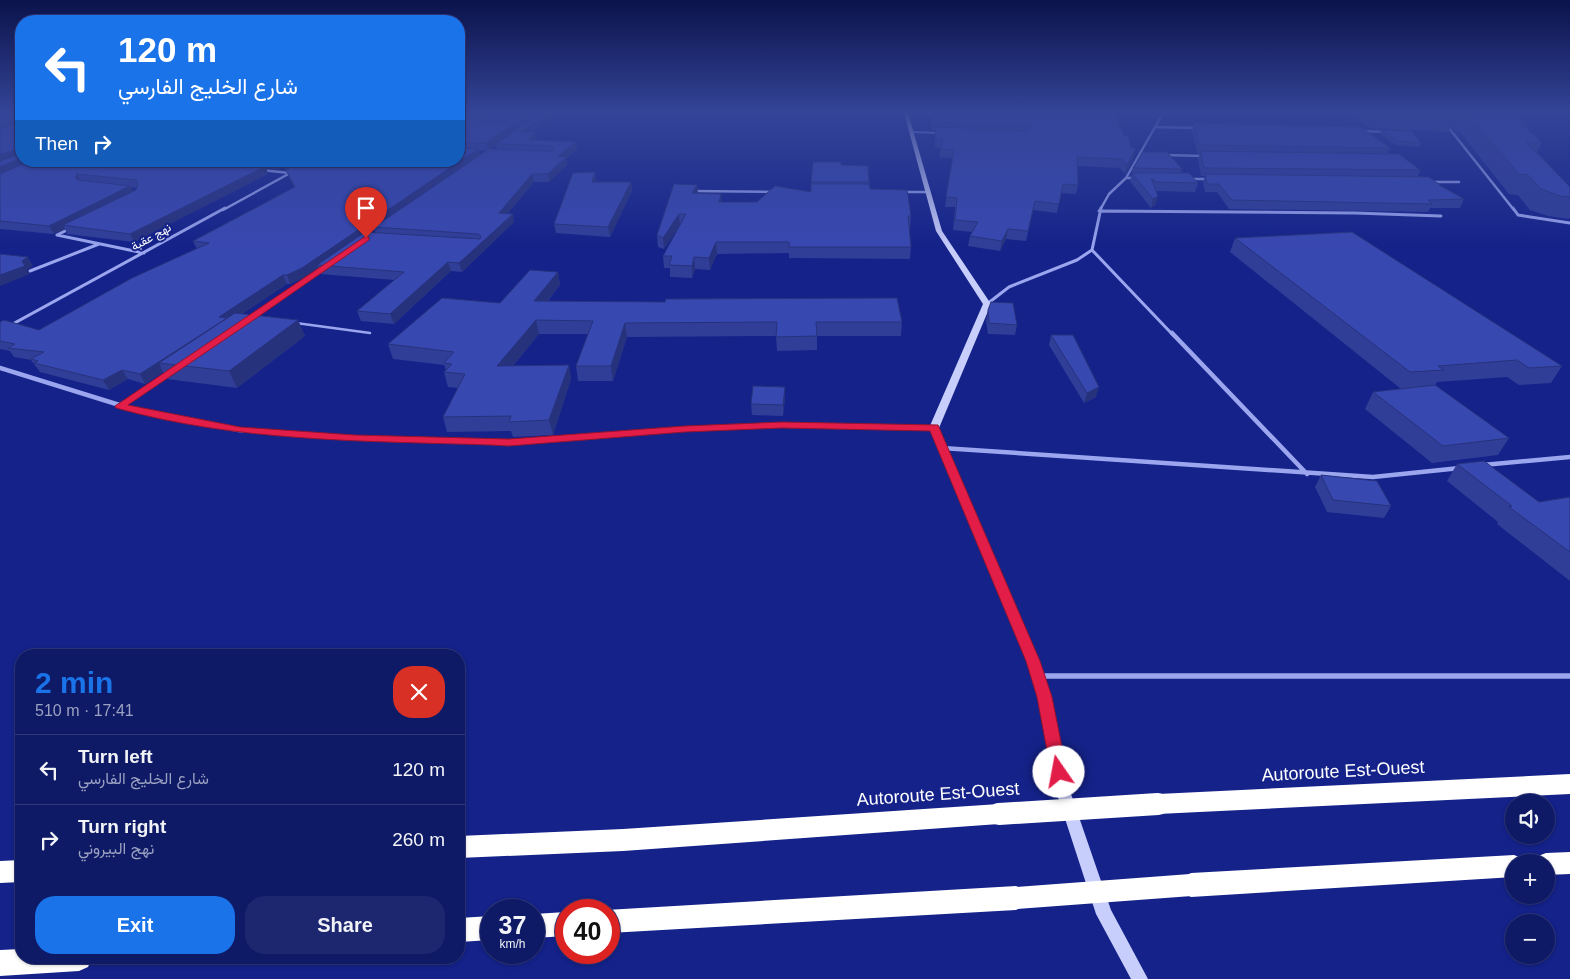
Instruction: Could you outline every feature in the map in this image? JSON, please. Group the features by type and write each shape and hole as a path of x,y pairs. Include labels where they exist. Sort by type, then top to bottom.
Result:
{"highway":[{"name":"Autoroute Est-Ouest","path":"465,847 623,840 1158,804 1570,784"},
{"path":"1555,864 1570,863"},
{"path":"620,921 1016,898 1191,884 1505,867"},
{"path":"0,872 15,871"},
{"path":"465,930 480,929"},
{"path":"0,963 15,962"}],"street":[{"path":"920,159 939,231 987,304"},
{"path":"1137,159 1126,178 1109,194 1099,211 1092,250 1077,260 1009,287 987,304 934,428 1039,676 1063,791 1086,863 1104,914 1140,979"},
{"path":"1473,159 1518,215 1570,223"},
{"path":"251,169 290,173"},
{"name":"نهج عقبة","path":"0,331 298,169"},
{"path":"1126,178 1146,178"},
{"path":"1185,179 1214,179"},
{"path":"1420,182 1459,182"},
{"path":"687,191 784,192"},
{"path":"900,192 929,192"},
{"path":"1099,211 1355,213 1441,216"},
{"path":"74,227 57,235 144,253"},
{"path":"30,271 100,244"},
{"path":"1092,250 1307,474"},
{"path":"244,323 325,267"},
{"path":"120,406 178,367"},
{"path":"0,368 142,412 240,430 355,438 509,443 685,429 782,425 934,428"},
{"path":"942,448 1307,474 1374,476 1469,467"},
{"path":"1479,466 1570,456"},
{"path":"1039,676 1570,676"}],"lane":[{"path":"252,318 262,319"},
{"path":"292,323 370,333"}],"building":[{"path":"15,159 15,161 0,167 0,161"},
{"path":"475,159 564,159 548,174 532,174 499,213 513,214 459,263 448,262 390,314 357,311 404,272 317,265 365,232 480,239 481,236 478,234 374,227"},
{"path":"953,159 1077,159 1078,185 1063,184 1059,204 1035,201 1028,231 1008,229 1002,241 970,236 978,222 955,220 957,198 946,197"},
{"path":"1115,159 1130,159 1127,165 1122,159"},
{"path":"1139,159 1173,159 1182,169 1133,168"},
{"path":"1202,159 1405,159 1420,170 1204,168"},
{"path":"1506,159 1542,159 1570,187 1570,197 1560,196 1541,189 1528,175 1519,174"},
{"path":"813,162 841,162 841,165 868,166 869,182 811,182"},
{"path":"16,167 264,167 130,234 63,225 136,190 138,184 136,180 77,174 75,177 78,180 130,186 49,226 0,221 0,174"},
{"path":"291,167 451,167 302,268 283,275 219,317 227,318 140,374 122,370 103,380 34,363 38,361 31,359 44,352 8,348 15,344 0,341 0,322 4,320 39,330 132,278 209,243 193,241 295,187 286,170"},
{"path":"595,172 592,182 631,182 608,227 554,224 573,173"},
{"path":"1132,173 1189,173 1198,183 1156,182 1151,178 1158,196 1153,199"},
{"path":"1205,174 1429,177 1464,199 1428,200 1432,204 1232,200 1219,184 1207,184"},
{"path":"674,184 697,185 692,193 721,194 719,202 757,202 775,186 811,192 811,184 869,184 870,189 907,190 911,216 908,216 911,247 789,247 789,242 716,242 709,258 694,257 692,266 669,265 672,256 663,256 686,214 679,214 663,238 657,235"},
{"path":"1352,232 1562,366 1529,368 1517,360 1438,366 1444,370 1410,372 1235,238"},
{"path":"0,254 28,257 22,261 25,266 0,275"},
{"path":"530,270 558,272 534,301 665,302 666,299 897,298 902,322 816,322 817,336 776,337 777,322 625,323 611,366 576,366 593,321 536,320 497,366 569,365 549,420 509,422 511,416 443,417 465,374 444,372 452,364 444,363 454,352 388,344 442,298 500,303"},
{"path":"991,302 1013,303 1017,325 989,323 988,310"},
{"path":"235,313 298,320 229,371 159,363"},
{"path":"1051,335 1073,335 1099,387 1087,393"},
{"path":"1435,385 1509,438 1443,446 1373,392"},
{"path":"753,386 785,387 783,405 751,404"},
{"path":"1484,461 1539,502 1570,497 1570,552 1509,507 1512,506 1457,464"},
{"path":"1321,475 1377,481 1391,506 1333,500"}],"route":[{"path":"366,238 252,318 120,406 142,412 240,430 355,438 509,443 685,429 782,425 934,428 1039,676 1059,772"}]}
